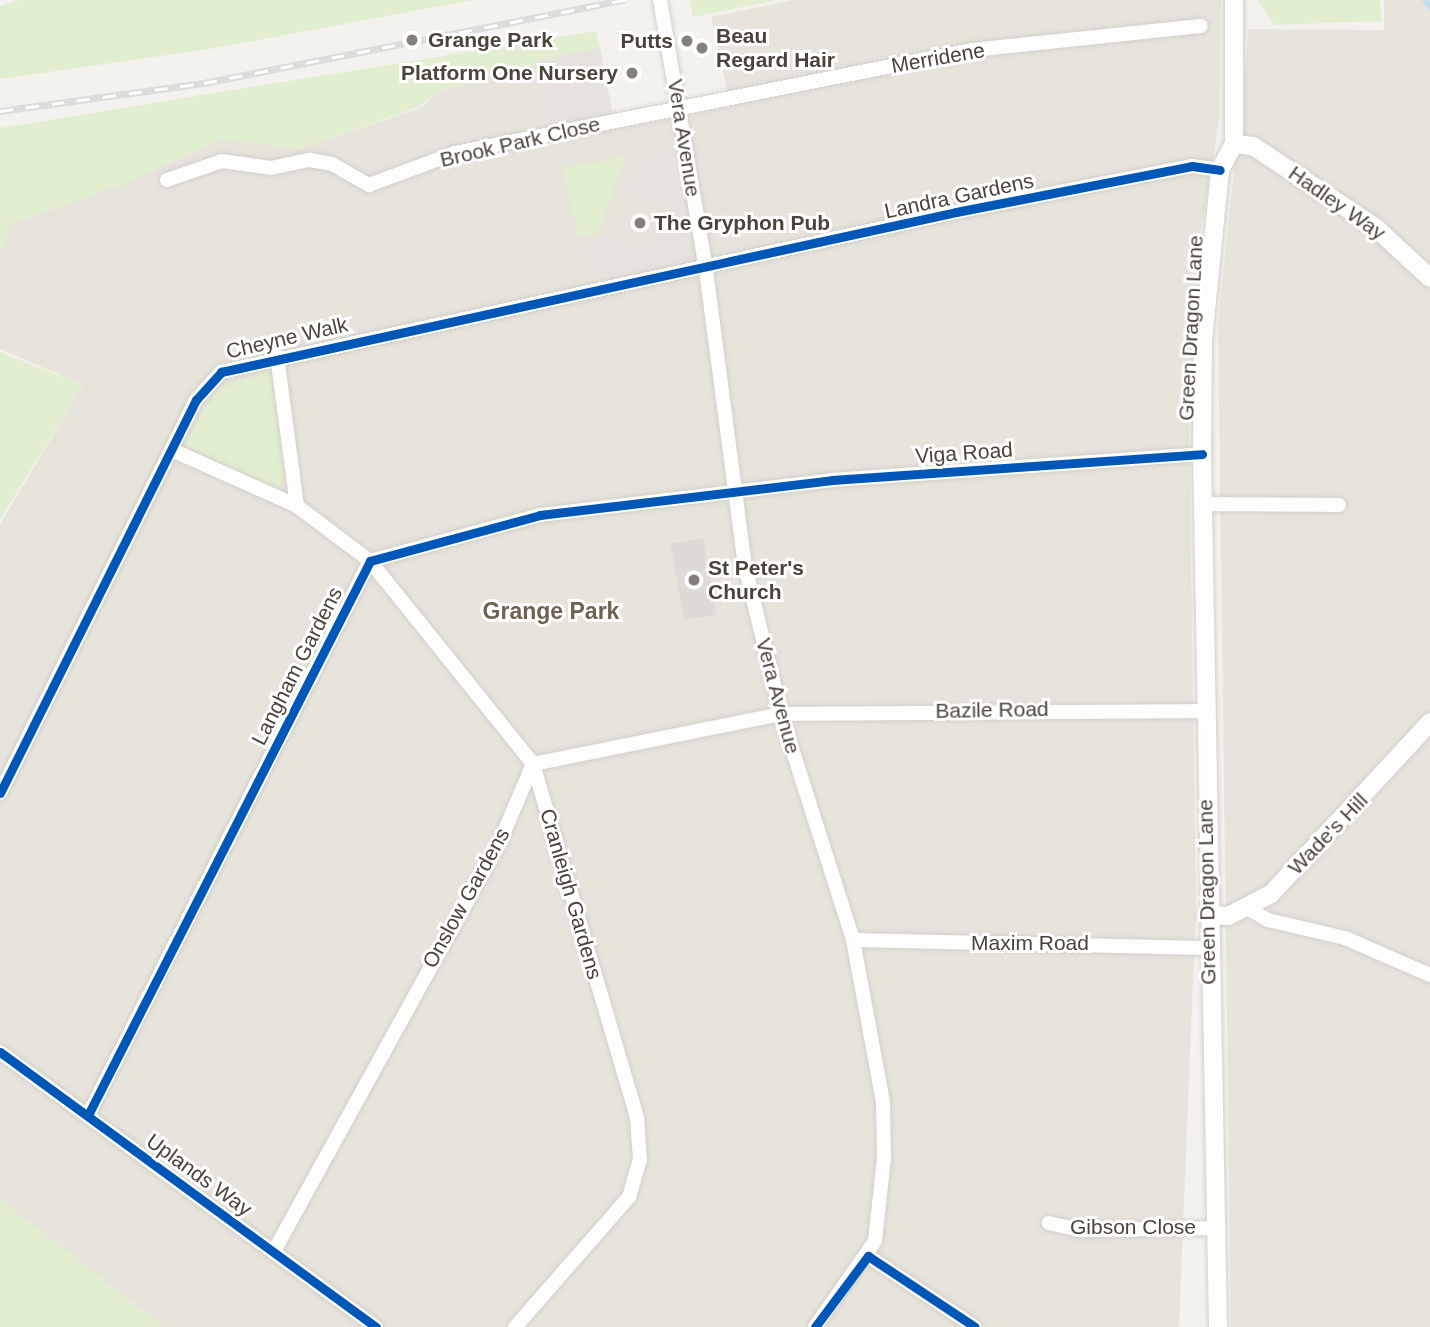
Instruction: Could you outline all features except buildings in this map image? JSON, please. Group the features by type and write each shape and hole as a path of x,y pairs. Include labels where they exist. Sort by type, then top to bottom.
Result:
{"street":[{"name":"Vera Avenue","path":"660,0 706,270 731,495 781,714 853,940 883,1102 880,1217 868,1256 815,1327"},
{"name":"Green Dragon Lane","path":"1218,1327 1207,948 1203,341 1220,170 1234,144 1234,0"},
{"name":"Merridene","path":"678,109 972,50 1201,26"},
{"name":"Brook Park Close","path":"167,180 222,161 271,168 310,160 332,164 369,185 455,153 678,109"},
{"name":"Hadley Way","path":"1234,144 1253,146 1375,227 1430,278"},
{"name":"Landra Gardens","path":"706,270 1192,166 1220,170"},
{"name":"Cheyne Walk","path":"0,793 205,383 221,372 277,356 550,295 706,270"},
{"path":"277,356 298,506"},
{"name":"Cranleigh Gardens","path":"172,450 298,506 370,561 533,764 637,1118 640,1159 629,1197 515,1327"},
{"name":"Viga Road","path":"731,495 832,480 1202,454"},
{"path":"370,561 540,515 731,495"},
{"path":"1203,505 1339,505"},
{"name":"Langham Gardens","path":"88,1115 370,561"},
{"name":"Bazile Road","path":"781,714 1204,711"},
{"path":"533,764 781,714"},
{"name":"Wade's Hill","path":"1249,909 1346,817 1430,722"},
{"name":"Onslow Gardens","path":"274,1251 501,839 533,764"},
{"path":"1207,915 1249,909 1268,920 1345,938 1430,975"},
{"name":"Maxim Road","path":"853,940 1207,948"},
{"name":"Uplands Way","path":"0,1052 376,1327"},
{"name":"Gibson Close","path":"1049,1223 1079,1230 1217,1228"},
{"path":"868,1256 975,1327"}],"shaded area":[{"path":"793,0 1221,0 1219,122 1200,236 1189,434 1196,907 1179,1327 164,1327 0,1200 0,524 83,385 0,349 0,255 10,224 132,181 220,139 299,149 420,108 441,90 538,63 557,140 731,107 711,17"},
{"path":"1384,0 1430,0 1430,1327 1231,1327 1218,324 1249,29 1384,30"},
{"path":"600,48 614,120 551,132 537,60"},
{"path":"670,152 687,259 589,277 580,250 611,235 640,250 661,208 623,187 649,154"}],"green space":[{"path":"19,0 473,0 209,49 0,79 0,6"},
{"path":"689,0 777,0 693,17"},
{"path":"1258,0 1380,0 1381,21 1274,25"},
{"path":"596,31 600,48 441,90 419,107 299,149 220,139 132,181 10,224 0,255 0,128"},
{"path":"625,157 598,234 579,237 562,168"},
{"path":"0,352 83,385 0,520"},
{"path":"270,369 288,476 276,492 185,445 215,391"},
{"path":"0,1200 164,1327 0,1327"}],"waterway":[{"path":"1425,0 1430,6"}],"railway":[{"path":"0,111 204,83 625,0"}],"cycle path":[{"path":"0,793 196,400 221,372 956,212 1192,166 1220,170"},
{"path":"88,1115 370,561 540,515 832,480 1202,454"},
{"path":"0,1052 376,1327"},
{"path":"815,1327 868,1256 975,1327"}],"place":[{"name":"Grange Park","path":"412,40"},
{"name":"Putts","path":"687,41"},
{"name":"Beau Regard Hair","path":"702,48"},
{"name":"Platform One Nursery","path":"632,73"},
{"name":"The Gryphon Pub","path":"640,223"},
{"name":"St Peter's Church","path":"694,580"}],"district":[{"name":"Grange Park","path":"551,611"}]}
